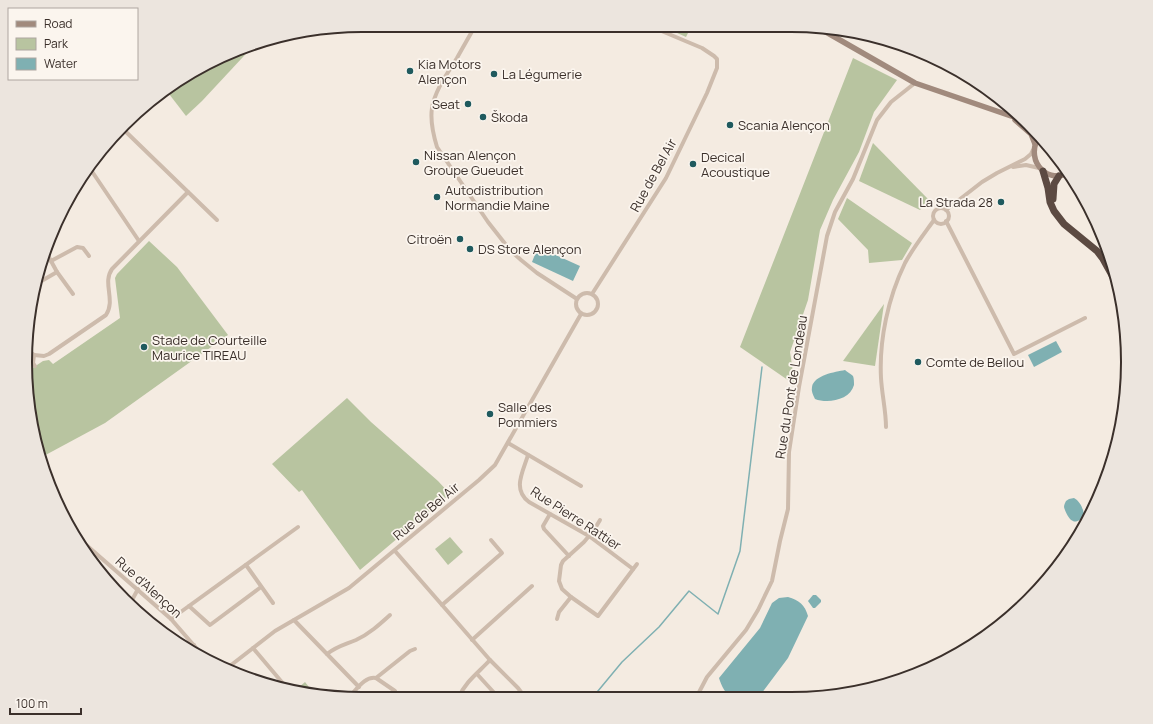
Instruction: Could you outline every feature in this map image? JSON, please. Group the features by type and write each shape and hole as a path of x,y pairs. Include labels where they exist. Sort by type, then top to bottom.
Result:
{"highway":[{"path":"1041,169 1054,211 1064,224 1097,251 1106,264"},
{"path":"1054,211 1054,184 1059,176"}],"main road":[{"path":"831,35 915,83 1012,117"},
{"path":"1032,137 1035,160 1041,169 1053,175 1062,175"},
{"path":"1034,147 1037,142"}],"street":[{"path":"471,32 435,96 431,122 437,147 488,222 510,250 537,273 577,299"},
{"name":"Rue de Bel Air","path":"592,294 666,178 707,93 717,68 717,59 714,56 702,48 664,32"},
{"name":"Rue du Pont de Londeau","path":"699,692 707,677 746,630 758,610 772,581 788,509 789,452 799,387 827,236 835,212 854,179 877,120 891,102 915,83"},
{"path":"126,132 217,220"},
{"path":"946,210 982,182 1028,156 1034,147"},
{"path":"1009,167 1026,165 1041,169"},
{"path":"93,172 139,241"},
{"path":"35,366 33,363 34,355 44,356 49,354 106,315 110,307 108,279 112,268 188,192"},
{"path":"886,427 881,379 881,356 885,323 895,289 905,263 917,243 934,220 933,214 935,210 940,208 946,210"},
{"path":"934,220 941,224 946,221 948,216 946,210"},
{"path":"946,221 1014,354 1085,318"},
{"path":"51,261 77,247 83,248 89,256"},
{"path":"49,258 57,272 73,294"},
{"path":"42,280 57,272"},
{"path":"584,293 592,294 597,299 598,309 592,315 588,316 581,314 577,309 577,299 584,293"},
{"name":"Rue de Bel Air","path":"231,665 275,631 336,597 349,588 395,551 495,465 581,314"},
{"path":"508,443 581,486"},
{"name":"Rue Pierre Rattier","path":"528,455 520,482 521,494 524,498 528,502 589,536 633,569"},
{"path":"550,514 543,526 544,529 569,556"},
{"path":"600,520 580,547 563,561 559,581 562,590 598,616 637,564"},
{"path":"171,619 298,527"},
{"path":"442,605 502,553 491,540"},
{"name":"Rue d'Alençon","path":"90,548 171,619 197,648"},
{"path":"395,551 472,640 521,692"},
{"path":"246,565 273,603"},
{"path":"472,640 532,586"},
{"path":"189,606 210,625 261,587"},
{"path":"133,599 138,589"},
{"path":"557,619 560,612 571,597"},
{"path":"326,654 334,648 371,632 390,615"},
{"path":"294,620 358,687"},
{"path":"254,648 282,682"},
{"path":"354,692 365,680 374,677 376,678 410,651 415,649"},
{"path":"461,692 490,660"},
{"path":"477,674 493,692"},
{"path":"376,678 395,691"}],"green space":[{"path":"675,32 688,32 686,37"},
{"path":"246,53 202,101 186,116 169,94 197,76"},
{"path":"853,58 897,80 874,112 859,152 833,200 820,230 808,300 790,352 795,385 740,347"},
{"path":"873,143 928,199 920,210 859,181"},
{"path":"847,198 912,243 902,260 869,263 868,250 838,219"},
{"name":"Stade de Courteille Maurice TIREAU","path":"149,241 177,267 228,335 105,423 46,455 38,426 32,368 43,361 49,360 53,364 120,318 115,278 117,274"},
{"path":"884,304 875,366 843,361"},
{"path":"347,398 371,422 438,481 450,494 360,570 302,490 299,492 272,464"},
{"path":"450,537 463,552 448,565 435,549"},
{"path":"305,682 309,688 300,686"}],"water":[{"path":"538,247 580,266 573,281 532,262"},
{"path":"1056,341 1062,352 1034,367 1028,355"},
{"path":"845,370 853,376 854,379 852,390 848,394 838,400 832,401 815,399 812,393 812,388 817,380 826,375"},
{"path":"1074,498 1078,501 1083,511 1082,518 1076,521 1070,519 1064,507 1066,501"},
{"path":"813,595 816,595 821,600 815,608 813,608 808,601"},
{"path":"788,597 795,600 801,604 808,616 788,658 762,692 726,692 719,678 760,628 772,603 779,598"}],"waterway":[{"path":"597,692 622,662 659,627 689,591 718,614 740,551 762,367"}],"place":[{"name":"Kia Motors Alençon","path":"410,71"},
{"name":"La Légumerie","path":"494,74"},
{"name":"Seat","path":"468,104"},
{"name":"Škoda","path":"483,117"},
{"name":"Scania Alençon","path":"730,125"},
{"name":"Nissan Alençon Groupe Gueudet","path":"416,162"},
{"name":"Decical Acoustique","path":"693,164"},
{"name":"Autodistribution Normandie Maine","path":"437,197"},
{"name":"La Strada 28","path":"1001,202"},
{"name":"Citroën","path":"460,239"},
{"name":"DS Store Alençon","path":"470,249"},
{"name":"Stade de Courteille Maurice TIREAU","path":"144,347"},
{"name":"Comte de Bellou","path":"918,362"},
{"name":"Salle des Pommiers","path":"490,414"}]}
